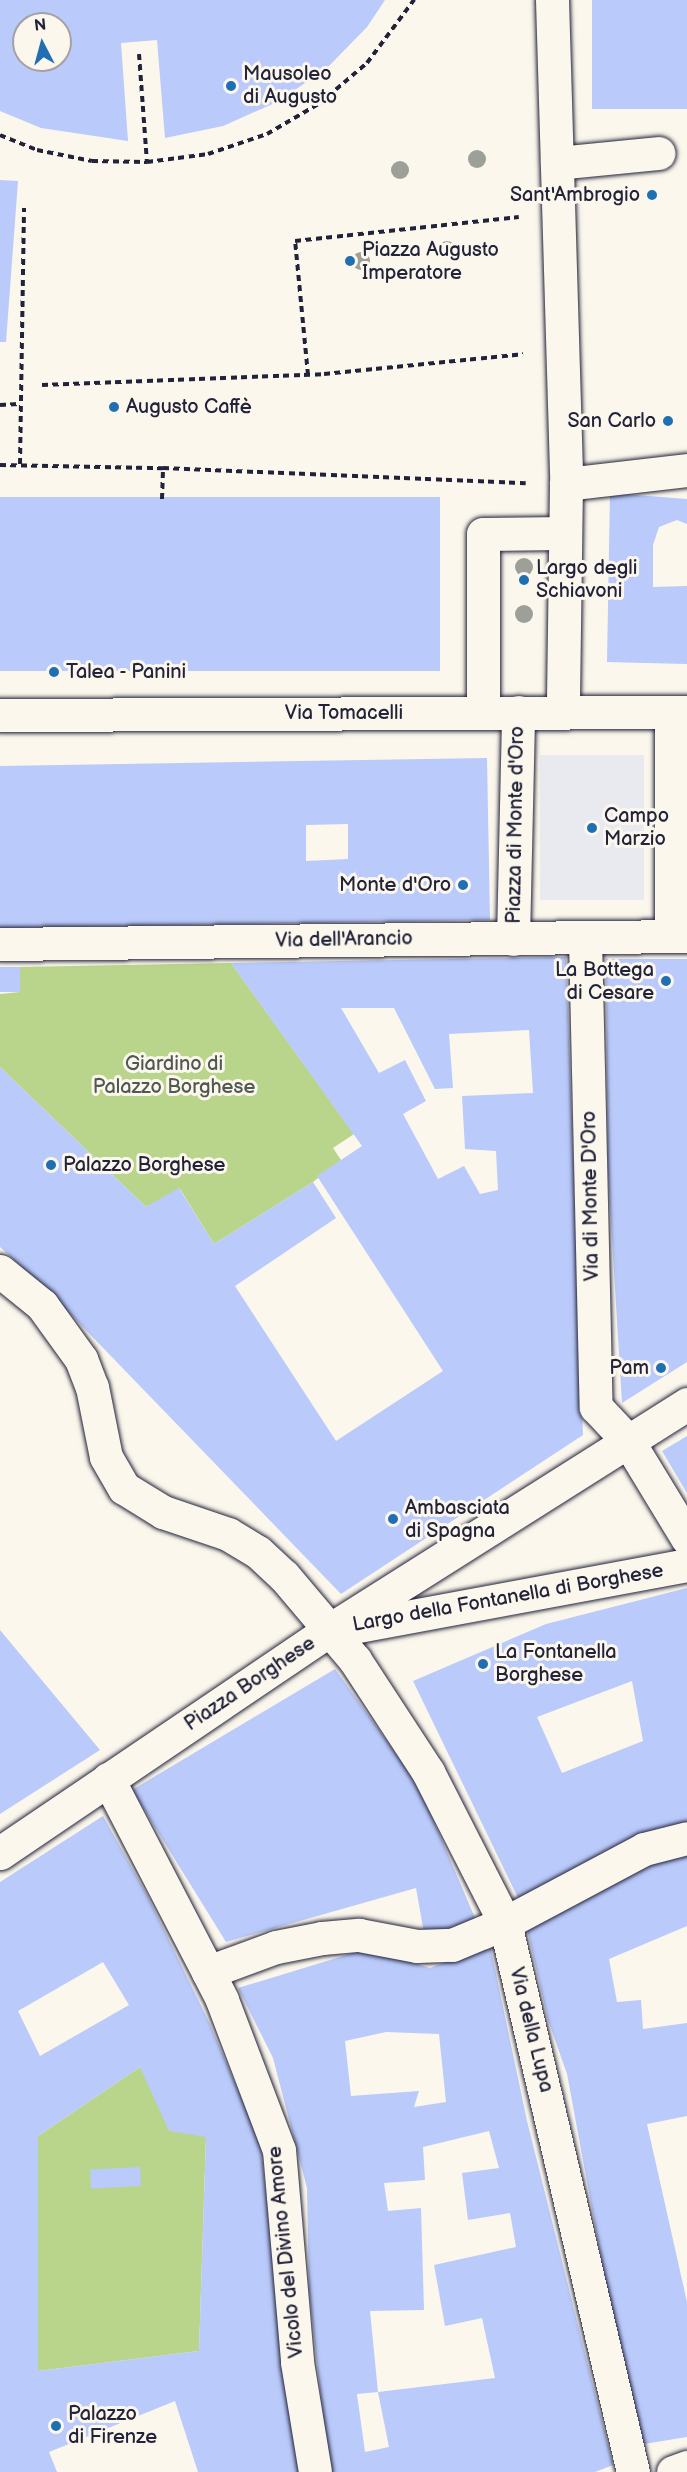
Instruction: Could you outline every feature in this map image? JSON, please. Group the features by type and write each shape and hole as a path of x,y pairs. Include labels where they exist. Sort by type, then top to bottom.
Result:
{"street":[{"path":"552,0 566,484 563,712"},
{"path":"557,163 659,153"},
{"path":"566,484 687,470"},
{"path":"483,713 483,534 565,533"},
{"name":"Piazza di Monte d'Oro","path":"513,939 518,712"},
{"path":"679,712 679,936"},
{"name":"Via Tomacelli","path":"0,715 679,712"},
{"name":"Via dell'Arancio","path":"0,944 679,936"},
{"name":"Via di Monte D'Oro","path":"585,938 596,1407 628,1441"},
{"name":"Piazza Borghese","path":"0,1271 42,1305 81,1359 92,1387 106,1457 124,1488 163,1512 228,1534 253,1548 284,1576 328,1631 0,1853"},
{"path":"328,1631 687,1404"},
{"path":"628,1441 687,1538"},
{"name":"Largo della Fontanella di Borghese","path":"328,1631 475,1607 687,1565"},
{"name":"Via della Lupa","path":"328,1631 355,1660 428,1772 505,1923 633,2472"},
{"name":"Vicolo del Divino Amore","path":"113,1776 222,2000 279,2150 297,2362 315,2472"},
{"path":"208,1972 276,1947 322,1938 359,1935 417,1946 452,1945 505,1923 644,1849 687,1838"},
{"path":"673,2472 687,2467"}],"path":[{"path":"0,135 37,150 92,161 147,162 208,154 257,137 320,103 367,63 414,0"},
{"path":"139,54 147,162"},
{"path":"20,464 19,404 24,208"},
{"path":"308,375 295,241 512,218"},
{"path":"42,385 308,375 524,354"},
{"path":"0,405 19,404"},
{"path":"0,465 163,468 566,484"},
{"path":"162,499 163,468"}],"shaded area":[{"name":"Campo Marzio","path":"540,755 644,755 644,900 540,900"}],"green space":[{"name":"Giardino di Palazzo Borghese","path":"231,963 354,1134 333,1148 341,1160 313,1182 214,1244 180,1189 146,1207 0,1067 0,994 20,992 20,967"},
{"path":"140,2067 206,2137 199,2351 38,2371 38,2136"}],"building":[{"name":"Mausoleo di Augusto","path":"0,0 385,0 367,27 326,69 277,102 223,126 165,138 157,40 121,43 128,141 41,128 0,111"},
{"path":"592,0 687,0 687,109 592,109"},
{"path":"0,180 18,181 6,342 0,342"},
{"path":"610,493 687,499 687,524 677,520 659,527 653,545 653,587 687,586 687,664 607,662"},
{"path":"0,497 440,497 440,671 0,671"},
{"path":"487,758 490,920 0,928 0,766","holes":["348,824 348,859 306,861 306,825"]},
{"path":"566,957 583,1435 341,1594 49,1292 0,1247 0,1067 146,1207 179,1188 214,1244 313,1182 336,1218 235,1286 336,1441 443,1371 317,1176 362,1146 231,963","holes":["341,1008 394,1008 435,1089 453,1088 449,1034 529,1030 533,1093 462,1096 465,1149 496,1151 498,1190 480,1194 464,1166 438,1179 403,1114 426,1101 405,1060 379,1073"]},
{"path":"606,959 687,959 687,1362 622,1403 608,1172"},
{"path":"0,967 20,967 20,992 0,992"},
{"path":"687,1436 687,1493 662,1451"},
{"path":"687,1588 687,1826 520,1902 413,1681 546,1624","holes":["632,1681 643,1741 562,1773 537,1717"]},
{"path":"0,1630 100,1750 0,1814"},
{"path":"335,1669 418,1784 478,1925 425,1939 416,1888 226,1942 132,1790"},
{"path":"103,1816 147,1895 209,2022 261,2144 281,2342 302,2472 198,2472 175,2401 49,2452 57,2472 0,2472 0,1882","holes":["103,1962 129,2005 40,2056 18,2011","140,2067 169,2131 206,2137 199,2351 38,2371 38,2136"]},
{"path":"687,1850 687,1926 609,1959 617,2002 641,2000 643,2029 687,2023 687,2116 647,2124 687,2302 687,2437 644,2444 614,2327 567,2074 548,2020 527,1929 644,1858"},
{"path":"490,1945 527,2121 613,2465 595,2472 329,2472 309,2290 307,2188 273,2058 238,1988 366,1949 430,1968","holes":["386,2032 439,2034 446,2102 414,2107 419,2091 351,2096 345,2041","489,2131 499,2168 462,2173 468,2220 510,2213 516,2247 434,2265 445,2326 482,2318 495,2378 378,2392 370,2311 424,2310 421,2208 388,2211 384,2183 425,2180 423,2147","378,2392 389,2447 365,2452 357,2394"]},
{"path":"140,2167 141,2186 91,2189 90,2170"}],"place":[{"name":"Mausoleo di Augusto","path":"231,86"},
{"name":"Sant'Ambrogio","path":"652,195"},
{"name":"Piazza Augusto Imperatore","path":"350,261"},
{"name":"Augusto Caffè","path":"114,407"},
{"name":"San Carlo","path":"668,421"},
{"name":"Largo degli Schiavoni","path":"524,580"},
{"name":"Talea - Panini","path":"54,672"},
{"name":"Campo Marzio","path":"592,828"},
{"name":"Monte d'Oro","path":"463,885"},
{"name":"La Bottega di Cesare","path":"666,981"},
{"name":"Palazzo Borghese","path":"51,1165"},
{"name":"Pam","path":"661,1368"},
{"name":"Ambasciata di Spagna","path":"393,1519"},
{"name":"La Fontanella Borghese","path":"483,1664"},
{"name":"Palazzo di Firenze","path":"56,2426"}]}
